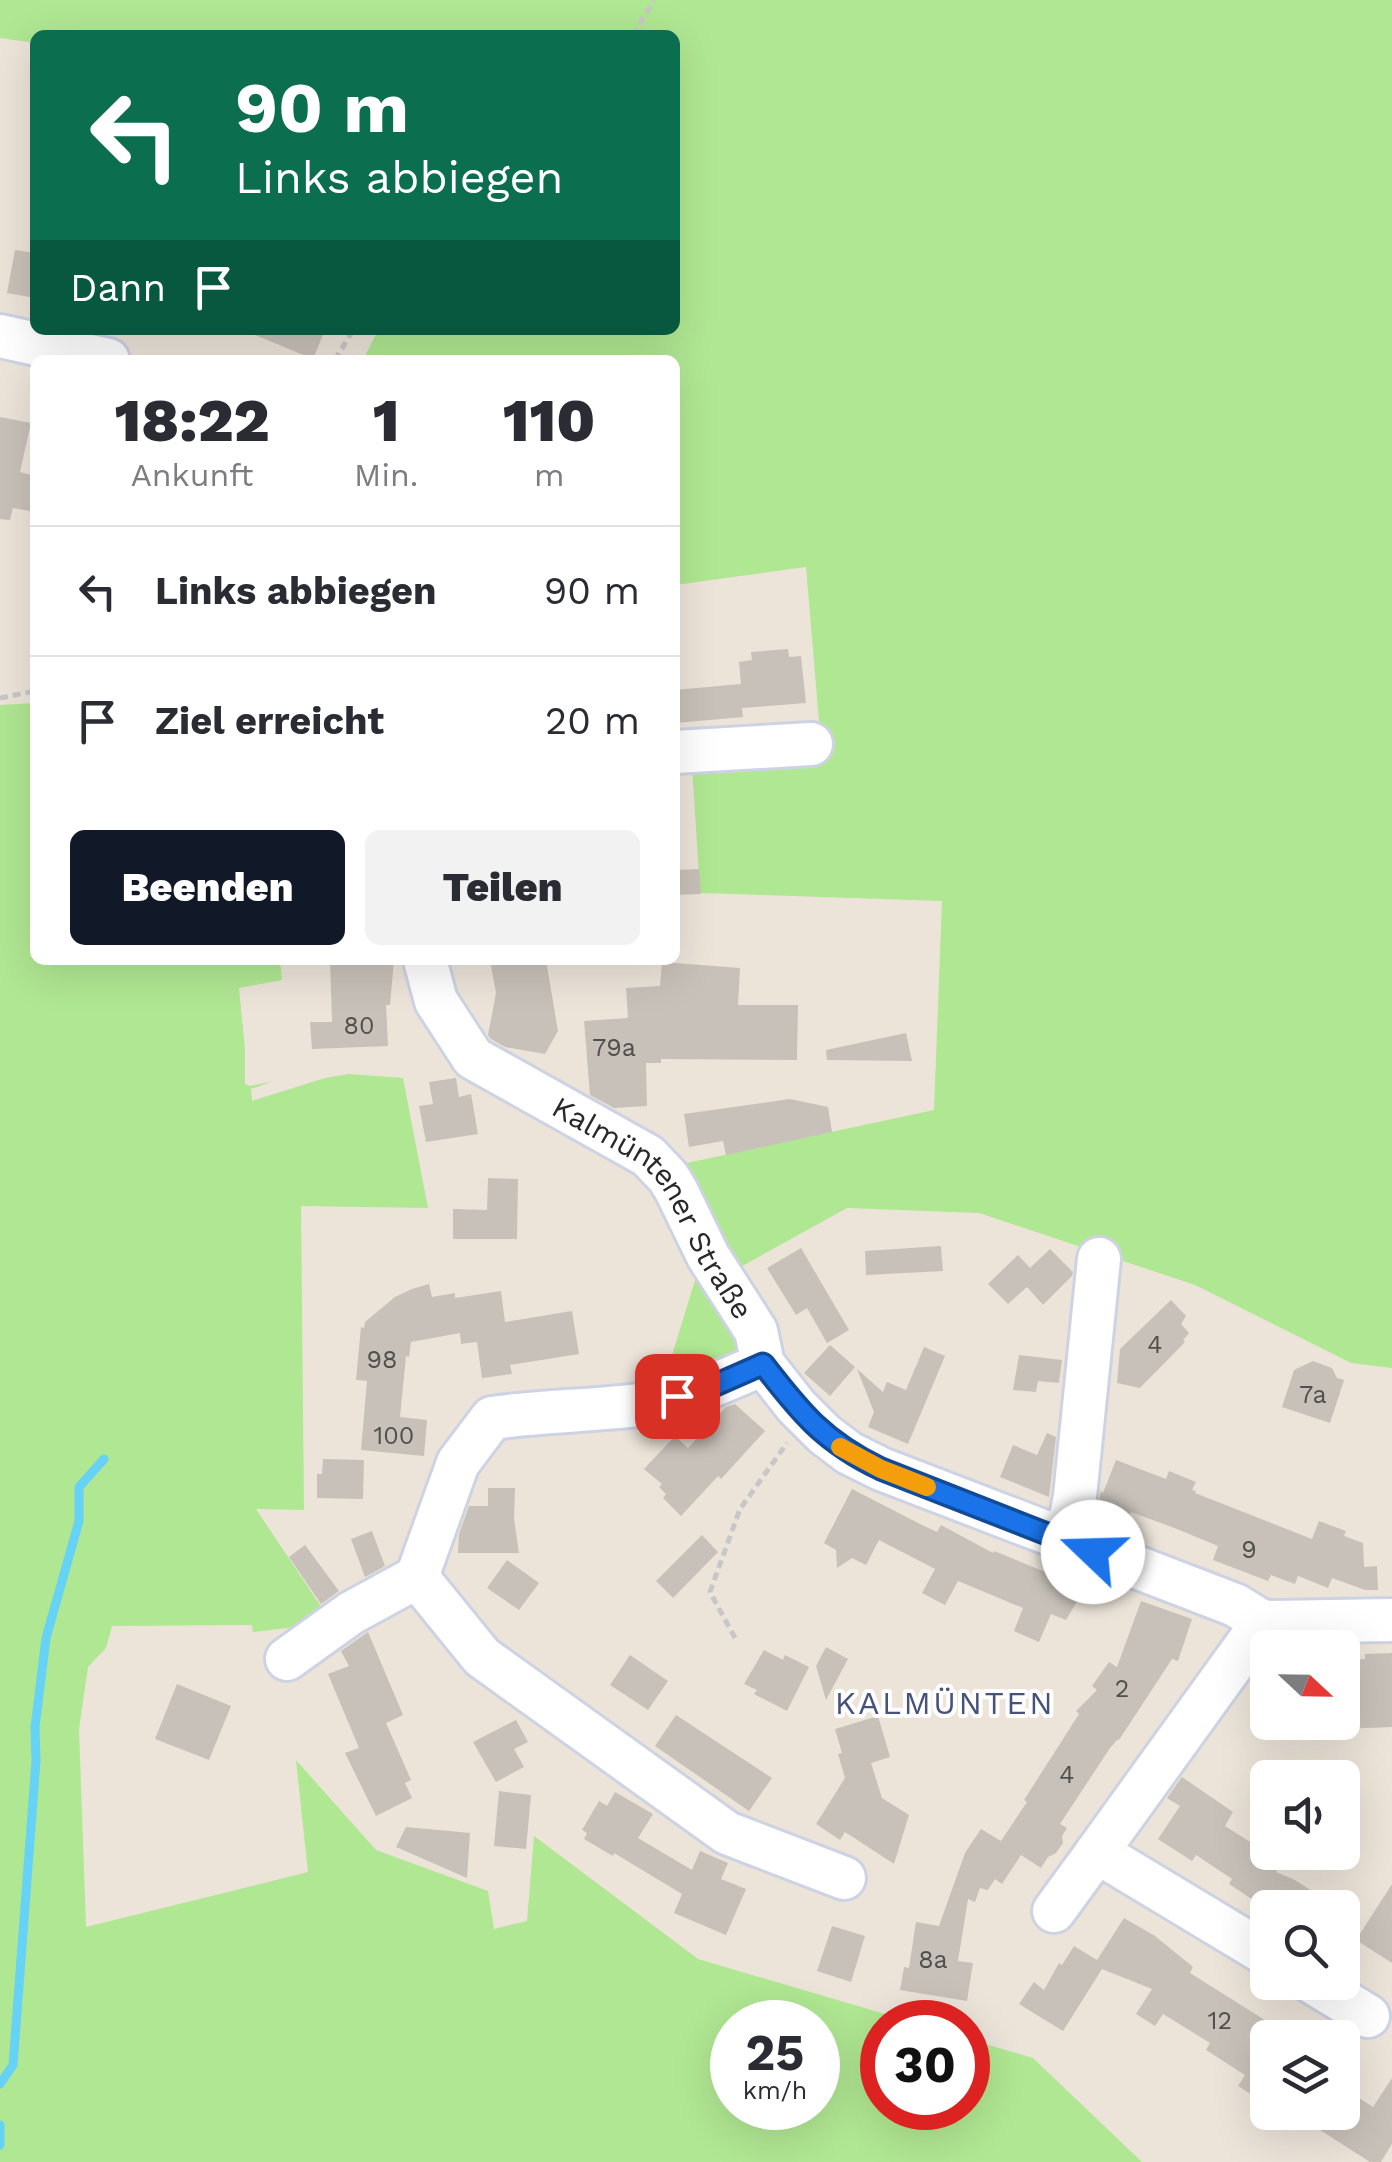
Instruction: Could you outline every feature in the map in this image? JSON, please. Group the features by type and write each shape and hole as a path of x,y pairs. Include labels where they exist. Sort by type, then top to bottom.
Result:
{"street":[{"path":"0,336 86,355"},
{"path":"680,752 811,744"},
{"name":"Kalmüntener Straße","path":"417,1576 458,1463 492,1418 641,1405 713,1386 763,1364 756,1331 708,1256 682,1201 658,1165 570,1110 473,1058 436,1001 426,965"},
{"path":"1062,1540 1072,1513 1099,1259"},
{"path":"763,1364 806,1417 837,1445 870,1464 1235,1605 1263,1622 1392,1620"},
{"path":"288,1659 351,1613 417,1576 482,1657 727,1833 844,1878"},
{"path":"1054,1911 1263,1622"},
{"path":"1097,1852 1250,1945"},
{"path":"1342,2000 1368,2016"}],"path":[{"path":"637,30 654,0"},
{"path":"0,698 30,692"},
{"path":"735,1638 710,1592 740,1509 806,1417"}],"green space":[{"path":"0,0 1392,0 1392,1368 1351,1363 1195,1285 979,1213 847,1208 735,1270 682,1164 934,1110 942,901 700,893 692,764 822,757 806,567 680,584 680,355 366,355 376,335 680,335 680,30 30,30 30,42 0,38"},
{"path":"30,703 30,965 280,965 282,980 239,988 245,1084 274,1081 251,1089 252,1101 349,1074 403,1078 428,1208 301,1206 304,1510 256,1509 328,1617 320,1624 253,1632 252,1625 112,1626 106,1648 88,1667 79,1729 86,1927 308,1872 296,1760 376,1850 488,1891 494,1929 527,1921 534,1836 698,1959 837,2000 710,2000 710,2130 840,2130 840,2001 860,2007 860,2130 990,2130 990,2045 1033,2058 1142,2162 0,2162 0,705"},
{"path":"699,1267 742,1337 738,1356 663,1385"}],"building":[{"path":"15,250 30,252 30,297 7,293"},
{"path":"255,335 323,335 315,355 303,355"},
{"path":"0,417 30,423 20,472 30,475 30,511 13,508 10,520 0,519"},
{"path":"788,649 789,657 801,656 806,703 742,708 743,717 680,723 680,690 741,684 739,662 752,660 751,652"},
{"path":"699,869 701,894 680,895 680,870"},
{"path":"330,965 394,965 390,1005 386,1005 388,1046 312,1049 310,1022 332,1022"},
{"path":"491,965 547,965 558,1031 545,1054 505,1047 491,1039 488,1035 496,993"},
{"path":"662,965 740,968 738,1005 798,1005 797,1060 661,1059 661,1063 646,1063 647,1106 614,1108 590,1095 584,1021 628,1018 626,988 660,986"},
{"path":"906,1033 912,1061 827,1060 826,1050"},
{"path":"456,1078 459,1097 471,1094 478,1134 426,1142 419,1106 433,1104 429,1082"},
{"path":"790,1099 828,1107 832,1132 726,1155 723,1141 689,1147 684,1114"},
{"path":"488,1178 518,1179 517,1239 453,1239 453,1209 487,1210"},
{"path":"941,1246 943,1271 866,1275 865,1251"},
{"path":"801,1248 849,1330 827,1343 807,1308 796,1315 767,1268"},
{"path":"1050,1249 1073,1272 1043,1305 1027,1287 1008,1304 988,1284 1018,1255 1030,1268"},
{"path":"429,1284 432,1297 501,1291 505,1322 572,1311 579,1354 510,1365 512,1374 482,1378 477,1342 461,1344 460,1333 411,1342 400,1417 427,1420 424,1456 361,1450 367,1381 356,1380 361,1327 395,1297"},
{"path":"1171,1300 1186,1316 1181,1324 1189,1333 1185,1342 1140,1388 1117,1383 1120,1349"},
{"path":"830,1345 855,1367 830,1396 804,1373"},
{"path":"924,1347 945,1356 908,1444 868,1427 874,1412 857,1369 883,1392 887,1382 906,1390"},
{"path":"1019,1355 1062,1360 1059,1383 1038,1381 1036,1392 1013,1390"},
{"path":"1313,1361 1332,1368 1337,1378 1344,1380 1330,1423 1282,1407 1294,1370"},
{"path":"735,1404 765,1431 681,1516 663,1498 666,1494 659,1487 662,1484 644,1469 675,1436 688,1448 726,1407"},
{"path":"1047,1433 1056,1437 1049,1497 1000,1477 1013,1445 1037,1455"},
{"path":"323,1459 364,1460 363,1499 317,1498 317,1474 322,1474"},
{"path":"1116,1460 1166,1479 1169,1471 1196,1482 1192,1490 1195,1493 1312,1539 1319,1521 1346,1531 1344,1536 1363,1543 1364,1567 1377,1566 1378,1590 1365,1590 1332,1578 1328,1588 1298,1576 1295,1584 1271,1575 1268,1581 1213,1560 1218,1546 1177,1529 1131,1512 1126,1525 1097,1514 1101,1491"},
{"path":"488,1488 515,1488 519,1553 458,1553 459,1534 469,1506 488,1506"},
{"path":"852,1489 937,1532 941,1525 993,1553 1085,1588 1066,1620 1051,1614 1039,1642 1014,1631 1023,1608 958,1581 945,1605 922,1593 935,1569 879,1540 866,1565 852,1558 837,1568 836,1550 824,1543"},
{"path":"372,1531 385,1566 365,1577 351,1539"},
{"path":"702,1535 718,1552 673,1598 656,1581"},
{"path":"305,1545 339,1591 321,1604 289,1557"},
{"path":"507,1560 539,1583 519,1610 487,1588"},
{"path":"1141,1601 1192,1619 1178,1661 1172,1659 1060,1824 1067,1828 1056,1853 1041,1868 1021,1855 1002,1884 995,1879 988,1890 980,1888 975,1902 968,1899 958,1961 973,1963 967,2000 900,1990 904,1967 909,1968 916,1922 939,1926 965,1853 981,1829 1001,1841 1079,1714 1076,1711 1097,1690 1092,1686 1109,1662 1117,1667"},
{"path":"368,1632 403,1715 386,1723 411,1780 405,1783 412,1798 376,1816 345,1753 359,1748 328,1674 349,1666 341,1651"},
{"path":"826,1647 848,1659 826,1700 816,1666"},
{"path":"764,1650 809,1667 787,1711 754,1694 757,1690 744,1684"},
{"path":"1392,1653 1392,1727 1360,1728 1360,1659 1365,1659 1365,1654"},
{"path":"630,1655 668,1681 648,1710 610,1685"},
{"path":"177,1684 231,1706 209,1760 155,1739"},
{"path":"676,1715 772,1778 749,1811 655,1746"},
{"path":"878,1716 890,1757 871,1763 882,1798 909,1815 894,1864 845,1832 840,1840 816,1824 845,1778 835,1729"},
{"path":"516,1720 528,1742 514,1749 524,1767 496,1782 473,1742"},
{"path":"1182,1777 1233,1812 1225,1826 1250,1842 1250,1870 1277,1870 1310,1890 1250,1890 1250,1898 1229,1884 1232,1879 1196,1855 1192,1861 1158,1839 1180,1806 1167,1798"},
{"path":"499,1791 531,1795 526,1849 494,1846"},
{"path":"615,1792 653,1814 638,1838 692,1870 700,1851 728,1863 721,1879 746,1889 726,1935 674,1913 682,1894 584,1839 587,1833 582,1830 599,1801 607,1806"},
{"path":"406,1827 470,1833 467,1878 396,1847"},
{"path":"1392,1884 1392,1963 1360,1943 1360,1934"},
{"path":"1124,1918 1155,1936 1193,1967 1190,1973 1265,2020 1250,2020 1250,2094 1238,2086 1245,2075 1206,2050 1210,2043 1163,2014 1155,2026 1136,2014 1152,1989 1102,1969 1063,2031 1019,2004 1034,1982 1044,1990 1074,1946 1097,1960"},
{"path":"832,1926 865,1936 851,1982 817,1971"},
{"path":"1392,2078 1392,2144 1381,2162 1370,2162 1320,2130 1360,2130 1360,2099 1373,2107"}],"waterway":[{"path":"0,2084 13,2065 36,1761 35,1727 46,1638 79,1521 79,1487 104,1459"},
{"path":"0,2125 0,2145"}],"slow traffic":[{"path":"840,1447 927,1487"}],"district":[{"name":"KALMÜNTEN","path":"945,1703"}],"route":[{"path":"677,1396 713,1386 763,1364 806,1417 849,1453 1093,1552"}]}
